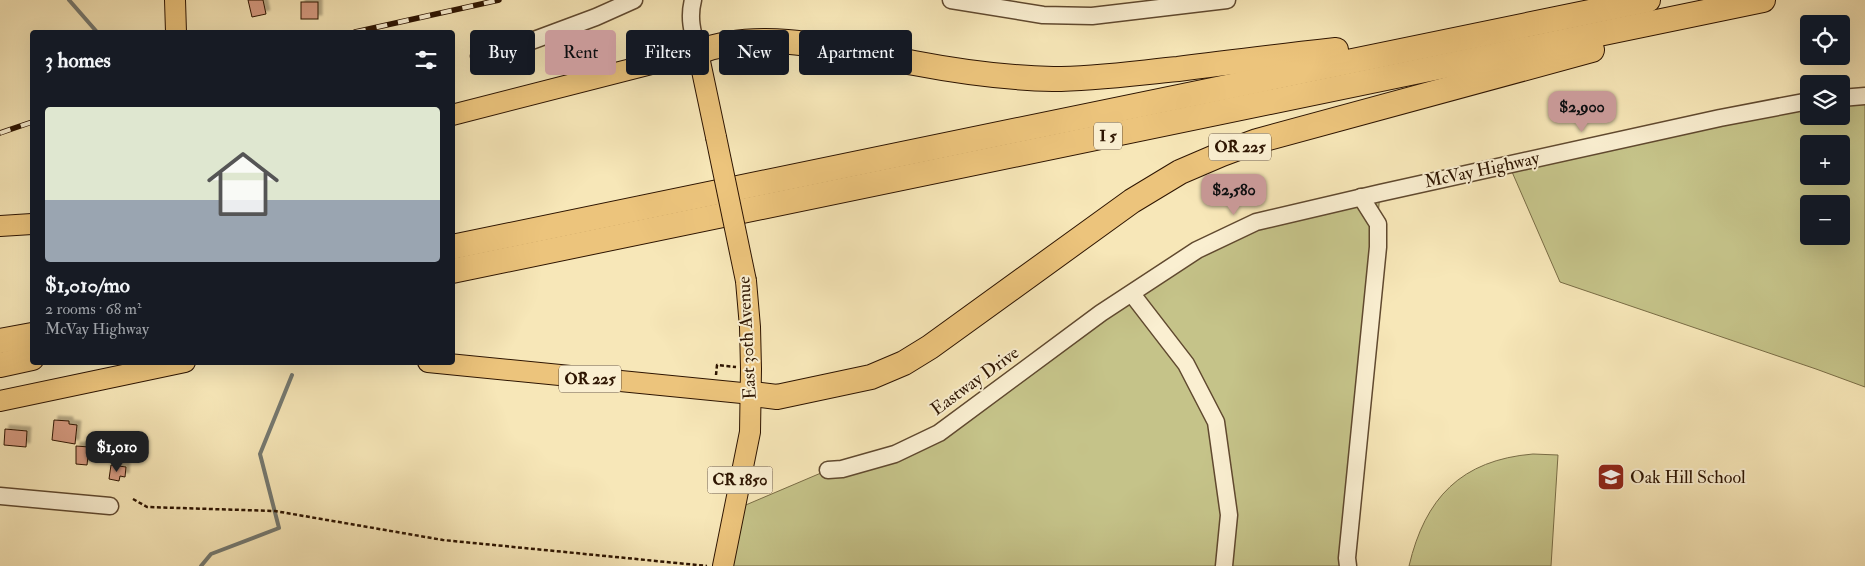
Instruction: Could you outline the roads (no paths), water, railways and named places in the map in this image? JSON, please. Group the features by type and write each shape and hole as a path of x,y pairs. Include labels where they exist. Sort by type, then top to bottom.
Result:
{"highway":[{"name":"I 5","path":"455,246 1648,0"},
{"name":"I 5","path":"455,270 1763,0"},
{"name":"OR 225","path":"752,394 777,397 803,392 871,377 904,363 930,347 1132,201 1180,172 1222,154 1267,138 1779,0"},
{"path":"709,49 743,42 778,42 840,49 993,76 1064,78 1104,77 1514,29"},
{"path":"0,341 30,335"},
{"path":"0,365 30,358"}],"main road":[{"path":"175,0 176,30"},
{"path":"455,115 626,71"},
{"name":"East 30th Avenue","path":"703,75 746,282 750,327 752,394 750,432 723,566"},
{"path":"0,226 30,224"},
{"path":"0,401 171,365"},
{"name":"OR 225","path":"455,365 752,394"}],"street":[{"path":"535,40 596,17 634,0"},
{"path":"692,30 690,12 694,0"},
{"path":"951,0 1043,15 1092,16 1227,0"},
{"path":"1850,97 1865,96"},
{"name":"McVay Highway","path":"1361,197 1710,120 1800,103"},
{"path":"1348,566 1347,558 1378,247 1378,224 1361,197"},
{"name":"Eastway Drive","path":"828,470 842,469 895,454 938,433 1101,313 1197,250 1256,222 1361,197"},
{"path":"1132,294 1186,364 1216,422 1229,515 1224,566"},
{"path":"0,496 110,506"}],"waterway":[{"path":"69,0 95,30"},
{"path":"201,566 211,554 279,528 260,454 292,375"}],"railway":[{"path":"364,30 499,0"},
{"path":"0,133 30,123"}],"place":[{"name":"Oak Hill School","path":"1611,477"}]}
